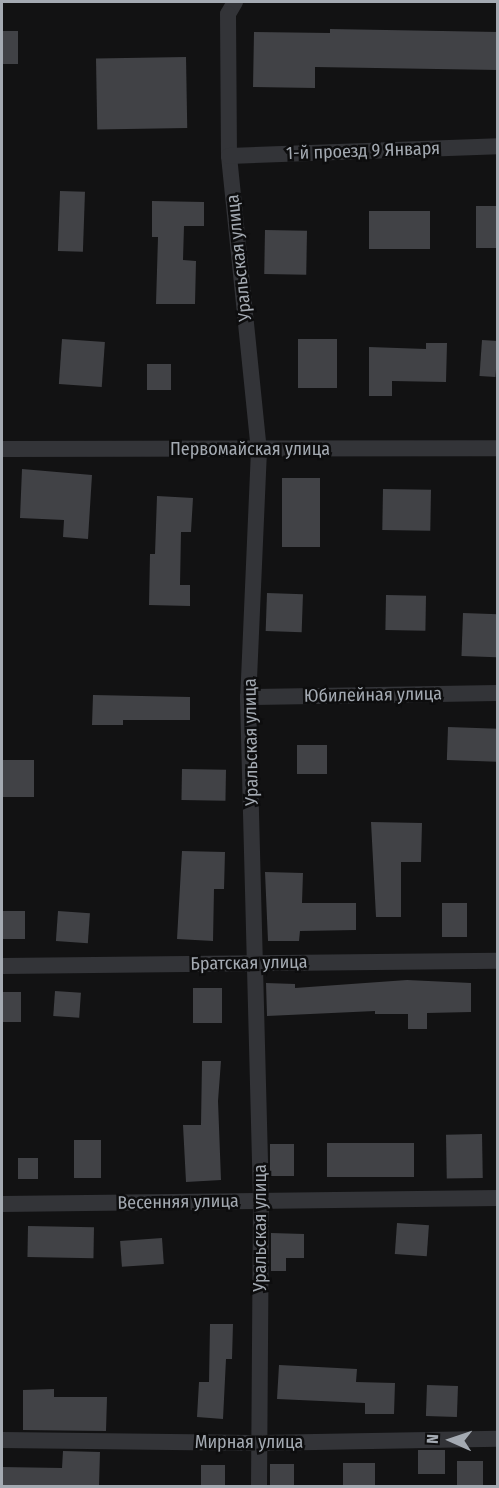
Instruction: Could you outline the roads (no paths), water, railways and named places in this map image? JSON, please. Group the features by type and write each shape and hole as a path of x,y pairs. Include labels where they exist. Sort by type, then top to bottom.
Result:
{"street":[{"name":"Уральская улица","path":"234,2 228,14 229,156 259,450 248,697 261,1201 259,1486"},
{"name":"1-й проезд 9 Января","path":"229,156 498,146"},
{"name":"Первомайская улица","path":"2,449 498,448"},
{"name":"Юбилейная улица","path":"248,697 498,693"},
{"name":"Братская улица","path":"2,966 498,961"},
{"name":"Весенняя улица","path":"2,1204 498,1197"},
{"name":"Мирная улица","path":"2,1440 260,1443 498,1439"}]}
